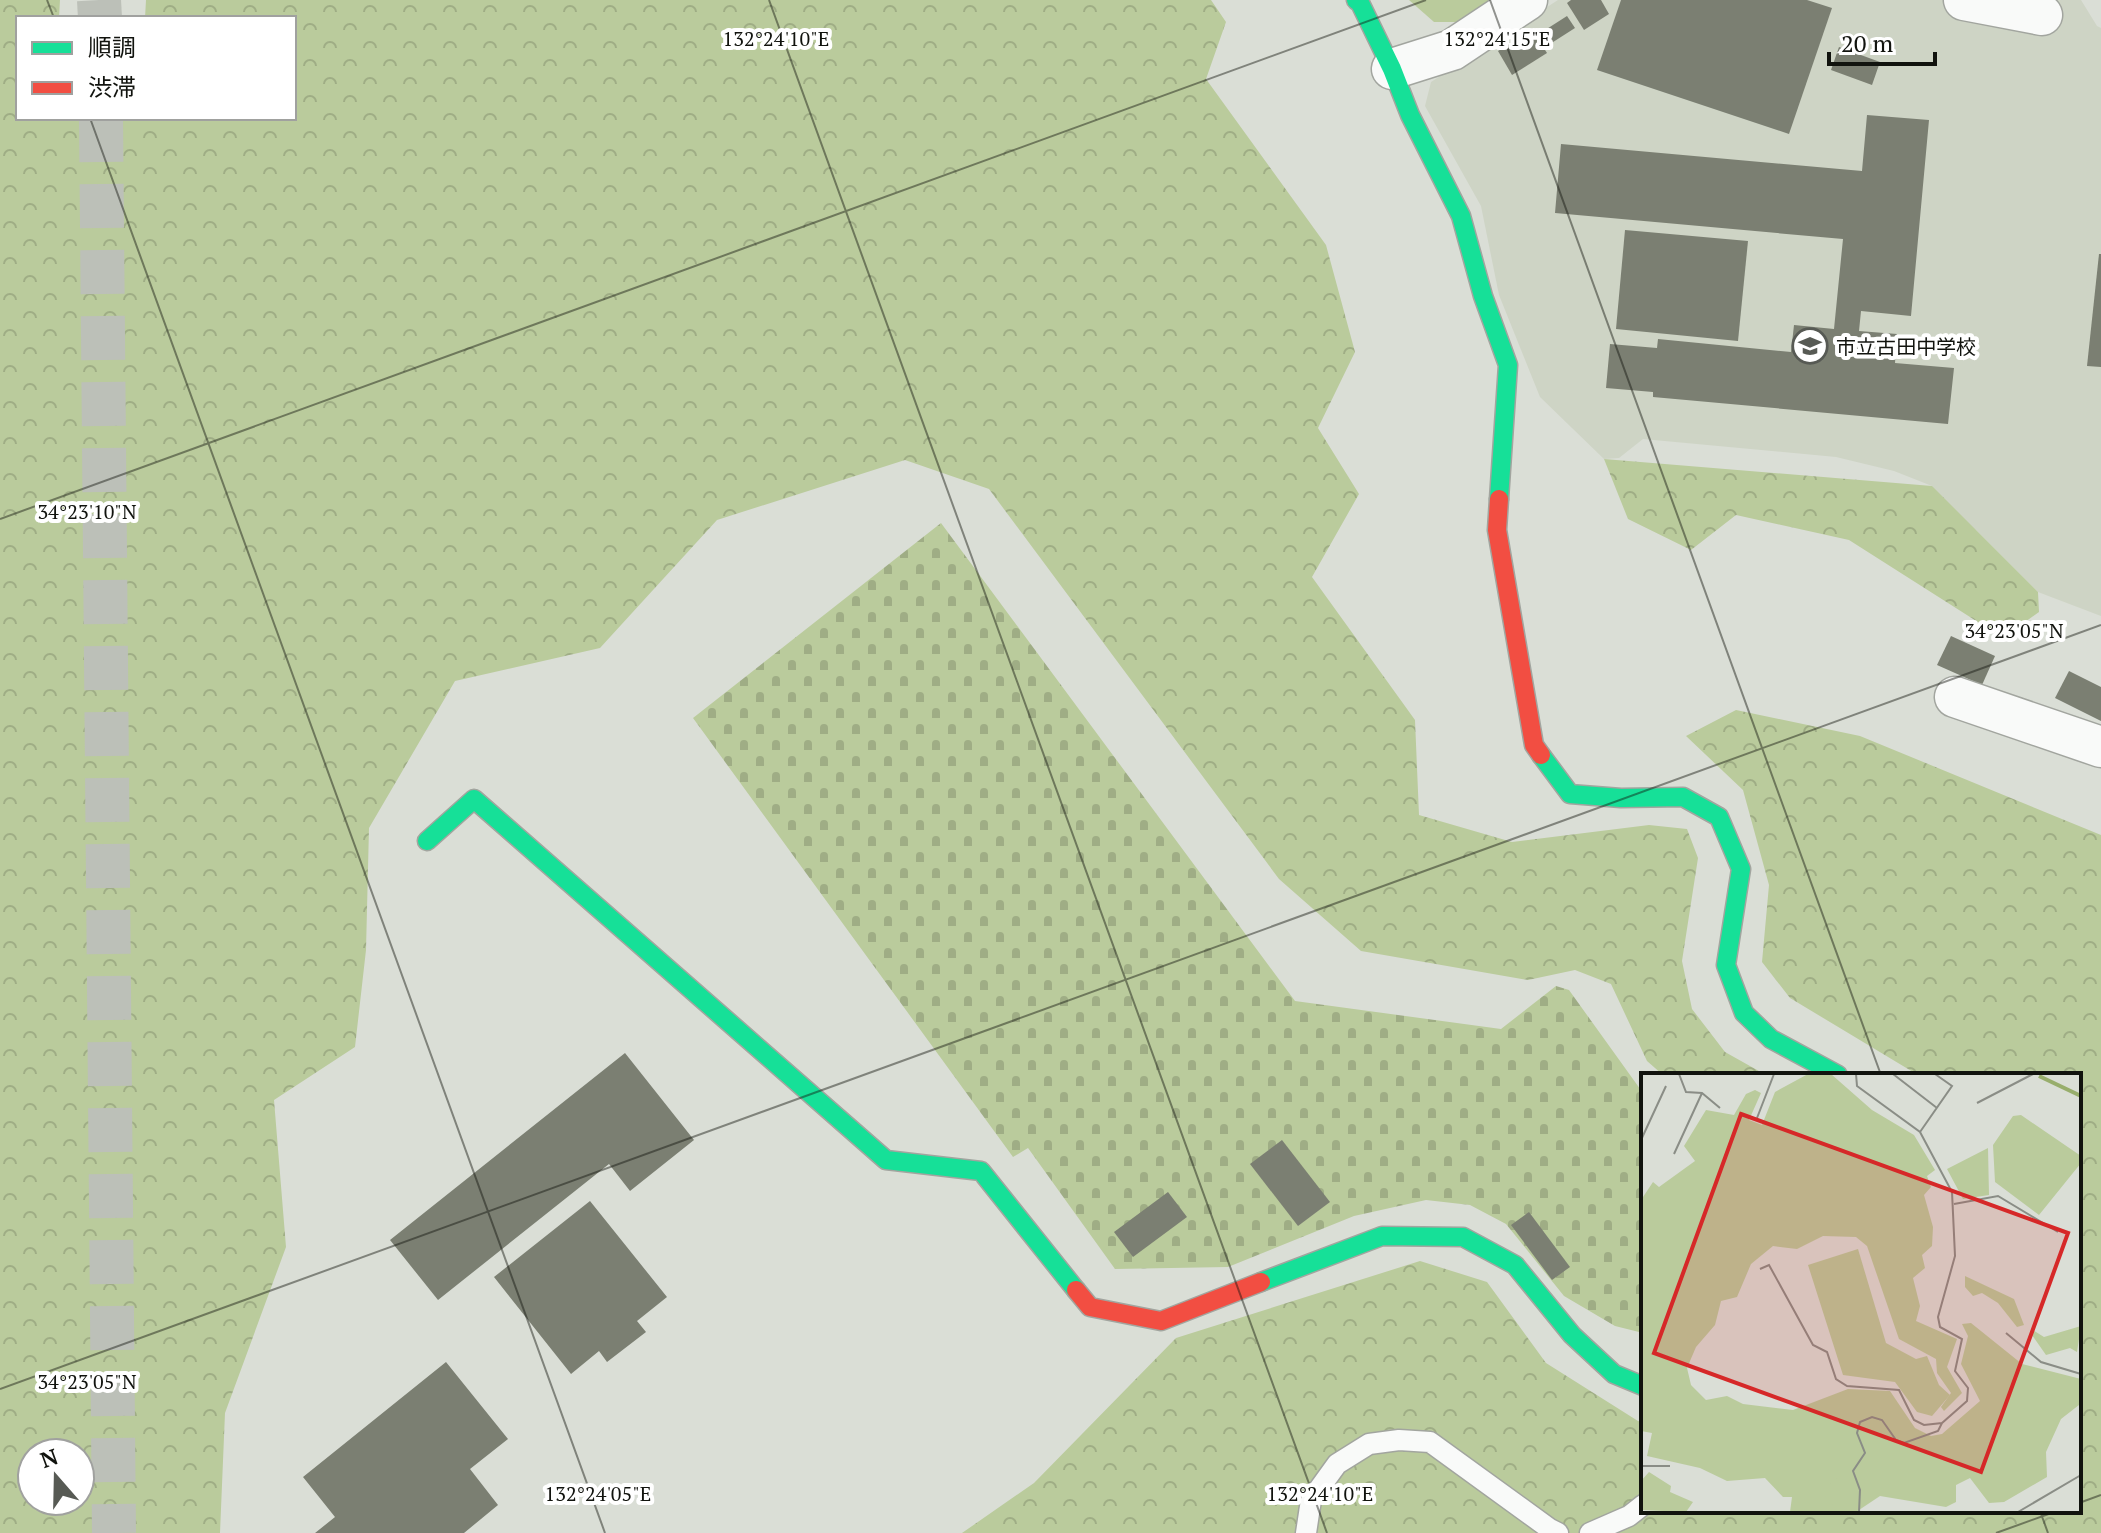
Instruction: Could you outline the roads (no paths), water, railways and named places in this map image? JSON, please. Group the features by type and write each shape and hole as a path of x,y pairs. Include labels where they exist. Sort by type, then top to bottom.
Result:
{"street":[{"path":"1356,0 1461,216 1483,296 1508,365 1497,530 1534,745 1570,794 1621,798 1683,797 1719,817 1741,869 1726,965 1744,1013 1771,1039 1834,1073"},
{"path":"1392,69 1452,50 1527,0"},
{"path":"1964,0 2042,15"},
{"path":"1955,697 2101,747"},
{"path":"427,841 474,799 886,1160 981,1171 1090,1307 1161,1321 1382,1236 1463,1237 1515,1265 1572,1335 1614,1374 1641,1385"}],"lane":[{"path":"1306,1533 1311,1500 1337,1464 1369,1444 1399,1440 1430,1442 1558,1533"},
{"path":"1590,1533 1629,1516 1641,1507"}],"tunnel":[{"path":"99,0 100,16"},
{"path":"101,120 114,1533"}],"place":[{"name":"市立古田中学校","path":"1810,346"}]}
